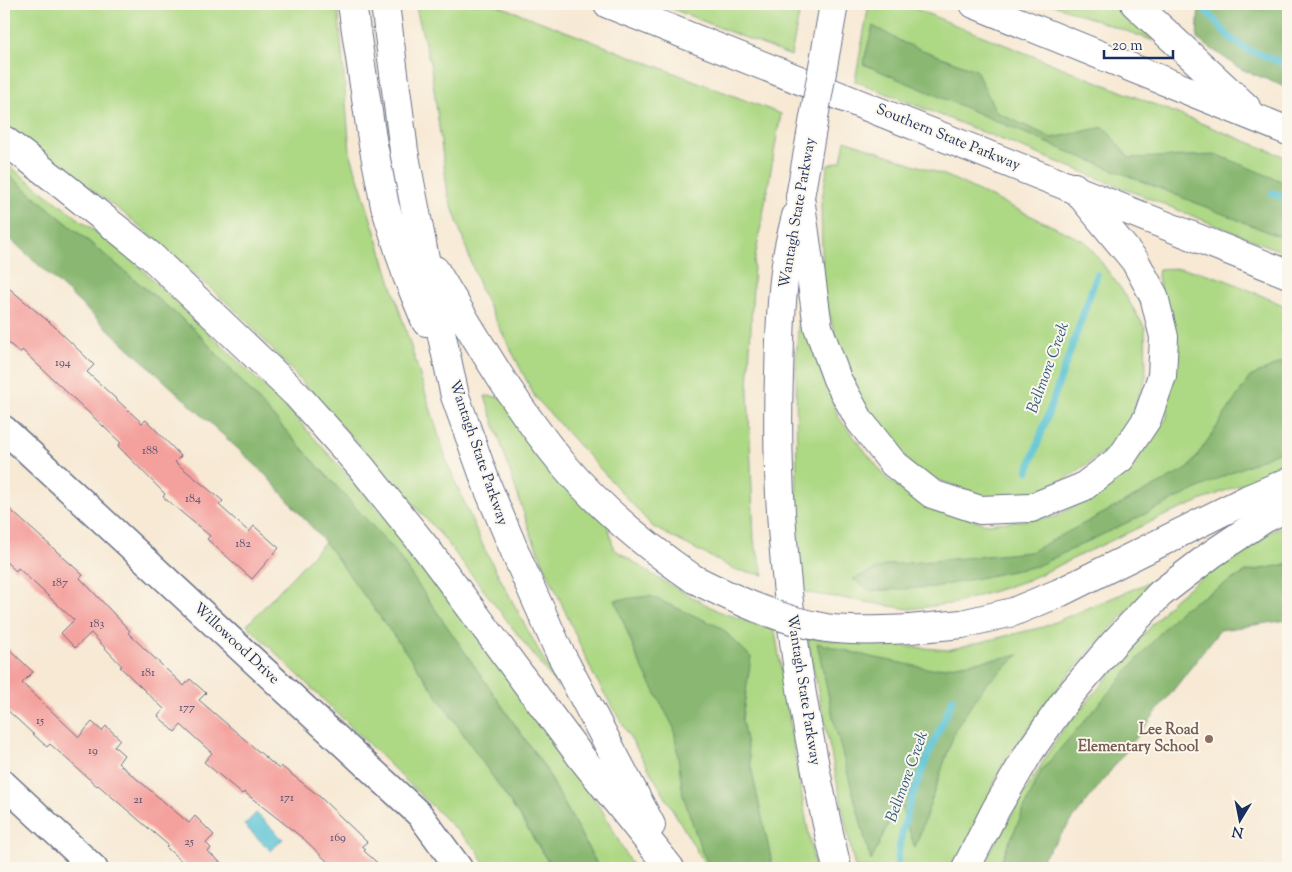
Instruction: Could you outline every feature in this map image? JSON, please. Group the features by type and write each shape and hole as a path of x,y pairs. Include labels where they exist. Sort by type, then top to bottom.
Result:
{"highway":[{"name":"Southern State Parkway","path":"608,4 1074,187 1288,274"},
{"name":"Wantagh State Parkway","path":"834,4 800,197 787,257 782,304 777,422 780,503 801,691 820,797 838,868"},
{"path":"974,4 1288,131"},
{"path":"1136,4 1260,119"},
{"path":"352,5 372,139 385,206 407,276 455,396"},
{"name":"Wantagh State Parkway","path":"385,7 404,151 455,396 496,506 558,649 672,868"},
{"path":"4,140 151,256 296,394 361,467 426,548 581,757 672,868"},
{"path":"800,197 818,326 837,379 860,421 894,463 932,494 980,510 989,510 1031,508 1083,487 1121,458 1147,420 1162,376 1164,337 1154,296 1135,261 1074,187"},
{"path":"423,249 508,389 534,426 564,465 609,512 655,552 694,579 744,604 784,617 827,628 870,631 962,624 1013,612 1059,593 1248,499 1288,482"},
{"path":"966,868 996,809 1030,751 1068,697 1114,642 1160,594 1212,554 1264,519 1288,507"}],"street":[{"name":"Willowood Drive","path":"4,429 420,815 459,868"},
{"path":"4,784 94,868"}],"green space":[{"path":"4,4 338,4 350,152 448,465 484,548 558,687 442,536 241,315 130,218 4,123"},
{"path":"415,4 495,4 781,114 754,264 748,390 754,541 764,575 736,570 653,527 535,397 481,291 448,195 431,67"},
{"path":"660,4 801,4 791,56"},
{"path":"869,4 903,4 1288,158 1288,254 855,81"},
{"path":"1051,4 1118,4 1154,41"},
{"path":"1199,4 1288,4 1288,88 1241,69 1197,39"},
{"path":"873,26 904,43 976,70 996,112 1052,138 1104,127 1129,158 1218,155 1288,184 1288,240 1064,150 863,64"},
{"path":"845,140 947,176 1086,242 1122,290 1145,328 1146,377 1124,437 1054,488 987,498 917,472 850,387 823,291 821,204 828,165 841,161"},
{"path":"4,162 129,257 289,410 413,548 531,704 605,815 633,868 599,868 545,768 394,550 194,329 4,171"},
{"path":"4,171 194,329 394,550 545,768 599,868 552,868 523,821 427,681 325,542 263,472 4,233"},
{"path":"802,259 816,358 839,418 888,480 934,508 987,524 1056,517 1125,475 1167,418 1170,343 1158,276 1159,269 1193,271 1209,275 1288,307 1288,465 1161,517 1028,580 957,603 909,609 803,592 797,520 796,360"},
{"path":"1287,360 1288,448 1228,474 1037,566 935,587 870,591 853,579 887,565 1030,552 1189,468 1250,377"},
{"path":"485,396 501,397 607,524 614,549 661,580 718,611 775,631 815,868 707,868 593,674 531,535"},
{"path":"1288,523 1288,564 1246,572 1041,771 998,868 980,868 1059,735 1175,598 1249,542"},
{"path":"325,542 471,743 552,868 486,868 478,851 247,625"},
{"path":"1288,564 1288,620 1220,630 1035,868 998,868 1041,771 1180,610 1246,572"},
{"path":"1157,579 1069,674 1004,762 955,868 855,868 807,638 948,650 1043,627"},
{"path":"650,596 720,627 751,657 742,720 771,858 771,868 711,868 702,852 683,795 674,728 638,660 615,600"},
{"path":"817,643 871,657 931,669 1019,655 985,685 956,728 915,848 899,801 871,861 835,726"}],"water":[{"path":"256,813 283,839 271,851 244,825"}],"building":[{"path":"4,284 55,327 94,365 87,372 142,423 146,420 181,456 175,462 223,501 219,505 249,532 254,526 279,548 252,579 207,539 210,536 163,497 165,494 118,446 121,443 22,350 20,353 4,339"},
{"path":"4,504 83,575 80,578 130,631 128,633 184,686 190,679 206,693 199,700 279,769 281,766 319,796 367,842 362,846 366,849 364,851 383,868 334,868 305,840 244,792 242,794 204,762 212,753 181,725 175,732 158,716 164,709 120,667 122,666 91,633 75,648 61,633 74,620 18,568 16,571 4,560"},
{"path":"4,644 33,672 22,683 79,737 92,722 102,731 106,726 120,739 114,746 124,755 118,763 189,823 195,816 214,835 206,843 211,848 208,852 227,868 189,868 166,847 168,845 50,744 47,747 4,707"}],"waterway":[{"name":"Bellmore Creek","path":"1200,4 1230,38 1246,49 1288,65"},
{"path":"1272,193 1288,199"},
{"name":"Bellmore Creek","path":"1028,471 1097,275"},
{"name":"Bellmore Creek","path":"897,868 904,824 910,802 953,698"}],"place":[{"name":"Lee Road Elementary School","path":"1209,739"}]}
